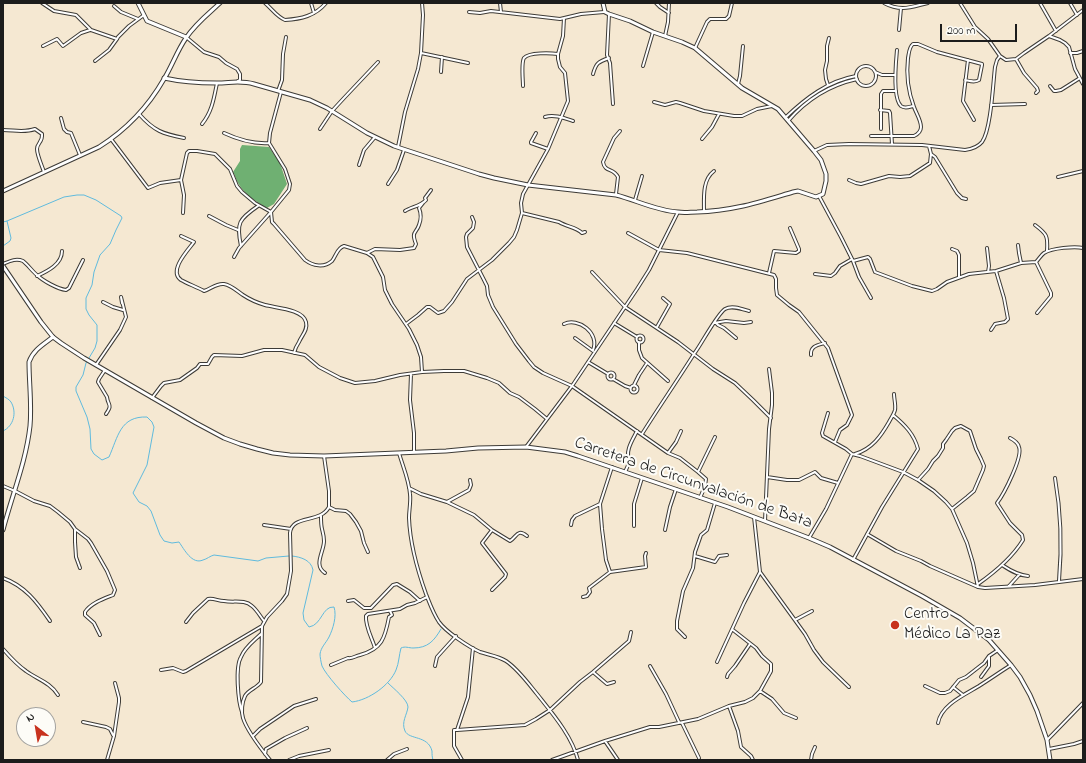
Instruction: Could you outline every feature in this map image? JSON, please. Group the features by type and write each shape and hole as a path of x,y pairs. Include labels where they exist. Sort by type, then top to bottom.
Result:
{"main road":[{"path":"138,3 147,21 186,37"},
{"path":"3,191 81,156 112,139 139,114 151,99 186,37 197,24 220,3"},
{"path":"164,78 178,81 216,83 246,82 254,84 310,100 332,111 375,137 397,147 479,174 528,185 616,195 659,209 678,212 726,210 747,206 798,191 816,197 823,194 826,174 820,160 778,109 754,96 695,48 653,32 630,21 609,14 605,12 603,3"},
{"name":"Carretera de Circunvalación de Bata","path":"3,265 53,337 74,352 209,431 240,444 273,453 324,456 526,447 565,452 715,503 830,547 960,618 989,640 1020,677 1030,695 1047,740 1050,760"},
{"path":"3,530 24,460 30,426 31,406 29,362 35,350 53,337"}],"street":[{"path":"42,3 54,11 76,15 91,30 117,39"},
{"path":"265,3 283,20 306,18 326,3"},
{"path":"311,3 314,13"},
{"path":"397,147 405,112 418,69 421,52 423,15 422,3"},
{"path":"500,3 501,12"},
{"path":"656,3 669,13"},
{"path":"665,36 669,13 669,3"},
{"path":"695,48 706,22 710,19 726,19 729,16 732,3"},
{"path":"884,3 901,8 928,3"},
{"path":"960,3 975,27 985,36 1000,56 1006,60 1016,59 1083,10"},
{"path":"1040,3 1056,31"},
{"path":"1070,3 1077,15"},
{"path":"114,6 121,12 138,19"},
{"path":"899,30 901,8"},
{"path":"469,12 480,13 491,11 555,18 605,12"},
{"path":"609,14 607,55 609,58 613,104"},
{"path":"95,61 109,50 118,37 129,26 144,15"},
{"path":"406,324 427,307 430,307 438,313 444,312 467,280 503,250 514,237 520,222 523,194 548,149 568,101 565,73 560,67 558,59 563,36 564,18"},
{"path":"43,46 57,39 63,46 81,33 91,30"},
{"path":"643,66 653,32"},
{"path":"1049,36 1060,40 1069,47 1075,69 1083,84"},
{"path":"186,37 204,52 219,57 237,69 240,74 240,80 238,82"},
{"path":"234,257 241,246 289,190 290,184 285,169 269,143 282,80 283,54 286,37"},
{"path":"828,85 825,70 827,61 827,46 830,38"},
{"path":"871,136 914,136 920,131 921,124 913,106 907,79 908,60 911,45 918,44 937,52 981,63 982,65 979,80 975,82 965,80"},
{"path":"738,84 744,46"},
{"path":"897,50 895,75 898,102 905,108 913,106"},
{"path":"1070,53 1083,51"},
{"path":"421,52 468,63"},
{"path":"523,86 523,61 525,57 540,54 558,54"},
{"path":"441,72 442,56"},
{"path":"814,151 832,144 892,144 971,150 982,142 986,135 995,67 1000,56"},
{"path":"594,74 597,64 602,60 609,58"},
{"path":"1016,59 1024,73 1037,88 1038,91 1036,93"},
{"path":"968,60 963,101 974,120"},
{"path":"320,129 332,111 378,62"},
{"path":"882,75 867,86 861,84 856,76 859,70 864,66 871,67 875,72 882,75 895,75"},
{"path":"875,72 876,78"},
{"path":"786,117 813,94 828,85 836,81 856,76"},
{"path":"1050,86 1054,91 1059,91 1080,78"},
{"path":"788,121 804,105 826,90 857,79"},
{"path":"202,124 212,108 216,83"},
{"path":"881,129 881,94 883,91 896,91"},
{"path":"654,102 665,104 676,102 704,111 740,116 758,109 774,106"},
{"path":"991,105 1025,104"},
{"path":"880,110 889,111 890,113 892,144"},
{"path":"139,114 152,127 166,134 184,138"},
{"path":"702,139 712,127 719,114"},
{"path":"544,117 550,115 573,121"},
{"path":"61,118 64,129 71,133 81,156"},
{"path":"3,130 17,132 35,129 42,134 42,139 38,145 37,151 44,172"},
{"path":"616,195 618,176 614,172 606,170 603,162 614,138 620,131"},
{"path":"536,133 531,143 548,149"},
{"path":"224,134 255,143 269,143"},
{"path":"359,165 364,150 375,137"},
{"path":"112,139 147,187 149,188 160,183 181,180"},
{"path":"849,180 861,184 889,176 910,176 930,163 931,154 929,146"},
{"path":"388,184 397,170 404,150"},
{"path":"183,213 184,194 181,180 187,153 189,151 215,154 230,169 239,189 248,198 271,212"},
{"path":"931,154 935,157 957,193 962,198 966,199"},
{"path":"704,212 708,176 714,171"},
{"path":"1058,177 1083,171"},
{"path":"634,200 642,176"},
{"path":"368,253 375,249 400,250 414,248 416,244 414,235 419,226 421,212 420,208 431,190"},
{"path":"819,196 853,260 859,277 871,298"},
{"path":"405,211 423,204"},
{"path":"241,246 239,230 240,221 258,205"},
{"path":"271,212 272,222 305,260 312,265 322,266 331,262 339,249 344,246 368,253 373,257 383,277 385,290 392,304 406,324 418,349 422,372"},
{"path":"522,212 559,222 578,229 582,233 585,232"},
{"path":"526,447 572,386 594,351 637,289 678,212"},
{"path":"209,216 239,230"},
{"path":"472,217 474,225 466,237 469,252 487,286 488,295 493,307 522,353 538,370 572,386 668,453 680,458 698,472 706,480 700,498"},
{"path":"1034,225 1040,228 1048,239 1047,252"},
{"path":"769,273 774,251 796,253 799,251 790,228"},
{"path":"628,233 659,250 687,253 769,273 775,276 776,293 789,305 800,312 815,333 825,343 832,358 852,415 847,424 840,430 835,442"},
{"path":"182,236 194,242 177,268 176,272 181,280 204,291 217,284 226,285 265,305 298,313 303,316 306,320 306,328 294,353"},
{"path":"1018,245 1022,263"},
{"path":"987,248 989,266 988,272"},
{"path":"1036,262 1041,255 1060,248 1083,248"},
{"path":"952,249 957,251 958,255 959,277"},
{"path":"37,276 58,263 62,255 62,250"},
{"path":"815,274 831,276 840,266 853,260 869,258 875,272 912,286 932,291 947,282 969,274 996,271 1022,263 1036,262"},
{"path":"3,265 14,260 23,261 42,280 66,290 69,288 83,260"},
{"path":"1036,262 1051,293 1051,296 1038,313"},
{"path":"991,330 995,324 1006,322 1008,319 1004,298 996,271"},
{"path":"592,272 625,307 657,327 695,354 734,384 771,418"},
{"path":"96,365 120,330 126,317 121,297 122,303"},
{"path":"657,327 670,304 663,298"},
{"path":"103,302 112,307 124,310"},
{"path":"642,434 695,354 714,322 723,311 728,308 735,307 749,311"},
{"path":"564,324 571,322 578,323 589,331 594,340 594,351"},
{"path":"714,322 751,322"},
{"path":"714,322 736,338"},
{"path":"614,323 637,337 641,336 643,339 642,342 639,342"},
{"path":"637,337 640,355 668,381"},
{"path":"574,338 594,351"},
{"path":"811,355 810,352 813,347 825,343"},
{"path":"152,398 164,383 180,380 197,368 200,364 208,364 214,355 242,356 264,350 282,350 305,355 319,367 340,378 356,383 376,381 411,373 450,370 464,371 494,380 547,419"},
{"path":"588,362 608,374 613,374 613,379"},
{"path":"631,388 647,363"},
{"path":"765,522 772,393 769,369"},
{"path":"104,370 98,379 98,382 107,397 109,404 109,410 106,414"},
{"path":"411,373 410,400 414,433 414,452"},
{"path":"608,374 608,379 613,379 631,388 633,392 636,392 638,388 634,385"},
{"path":"809,538 826,509 853,454 864,451 875,443 893,415 895,409 894,394"},
{"path":"828,413 822,434 853,454 903,472 918,480 934,491 952,509 967,543 978,586"},
{"path":"853,560 866,534 918,449 916,440 912,434 893,415"},
{"path":"918,480 938,456 943,448 943,444 955,428 961,426 969,430 984,466 974,491 952,509"},
{"path":"625,472 630,461 628,458 628,452 637,431"},
{"path":"668,453 676,442 681,431"},
{"path":"698,472 715,437"},
{"path":"978,586 1014,554 1023,540 1022,535 1010,523 997,503 1005,491 1019,457 1019,446 1010,438"},
{"path":"399,453 409,488 409,516 415,564 427,597 438,621 446,630 473,648 498,657 522,675 570,738 578,760"},
{"path":"242,713 245,695 261,682 262,626 264,621 287,594 291,571 291,529 296,523 321,516 329,507 329,491 324,456"},
{"path":"610,572 606,560 600,504 612,467"},
{"path":"767,477 799,480 815,472 821,478 838,482"},
{"path":"634,526 634,504 642,478"},
{"path":"1055,478 1058,494 1060,523 1059,581"},
{"path":"447,502 469,490 471,485 470,480"},
{"path":"3,486 15,490 34,501 50,506 70,522 75,529 91,543 108,571 115,590 113,595 96,602 85,612 85,615 94,623 100,635"},
{"path":"409,488 421,494 447,502 474,515 492,530 510,541 519,533 527,536"},
{"path":"665,530 670,507 676,490"},
{"path":"685,637 677,629 676,621 683,591 692,568 695,552 701,536 707,530 715,503"},
{"path":"571,525 573,518 577,514 600,504"},
{"path":"329,507 335,510 346,511 350,514 361,531 368,552"},
{"path":"321,516 324,542 319,562 320,568 325,573"},
{"path":"754,517 760,572 823,662 849,686"},
{"path":"264,525 291,529"},
{"path":"75,529 76,557 80,568"},
{"path":"492,530 482,543 506,574 505,577 492,590"},
{"path":"866,534 896,551 986,588 1035,585 1083,579"},
{"path":"583,597 587,596 590,592 589,588 610,572 646,567 646,553"},
{"path":"695,556 715,562 719,556 727,555"},
{"path":"1002,565 1019,575 1028,576"},
{"path":"717,662 760,572"},
{"path":"1009,586 1019,575"},
{"path":"3,578 12,581 32,596 50,621"},
{"path":"348,601 354,600 364,608 371,608 393,585 397,584 410,592 420,601"},
{"path":"375,648 365,617 368,614 400,609 406,605 420,601 427,597"},
{"path":"186,622 193,612 211,598 226,602 242,601 248,603 254,607 264,621"},
{"path":"331,665 363,654 379,645 384,637 389,617 392,615 389,610"},
{"path":"795,620 812,611"},
{"path":"161,670 172,668 183,672 186,671 262,626"},
{"path":"552,760 650,727 659,727 698,719 748,700 760,691 767,680 772,667 756,648 733,630"},
{"path":"457,730 525,725 536,719 550,710 580,682 629,641 631,632"},
{"path":"261,634 239,659 239,700 244,721 270,760"},
{"path":"435,666 437,657 456,636"},
{"path":"727,677 751,644"},
{"path":"462,760 454,746 454,730 457,730 468,697 473,648"},
{"path":"3,649 17,664 55,690 58,695"},
{"path":"926,686 940,693 950,691 959,680 966,677 984,663 989,656 998,650"},
{"path":"981,677 989,666 989,656"},
{"path":"938,723 943,712 963,695 1011,665"},
{"path":"650,666 699,758"},
{"path":"593,672 607,684 614,682"},
{"path":"107,760 114,736 119,702 115,683"},
{"path":"953,687 963,695"},
{"path":"760,691 772,699 784,713 796,718"},
{"path":"253,736 260,728 294,706 316,699"},
{"path":"1047,740 1083,703"},
{"path":"729,706 738,731 741,747 751,756 753,760"},
{"path":"83,722 106,727 110,729 114,736"},
{"path":"265,754 266,750 278,742 307,728"},
{"path":"605,741 618,760"},
{"path":"1049,749 1083,741"},
{"path":"811,760 815,747"},
{"path":"387,760 394,754 407,749"},
{"path":"289,760 299,756 329,750"}],"green space":[{"path":"242,145 269,147 280,163 287,184 274,204 267,208 244,191 237,182 233,172 240,161 240,149"}],"waterway":[{"path":"7,221 64,197 77,195 84,195 96,200 121,216 122,218 110,244 100,255 94,272 92,285 86,298 86,309 97,325 97,341 95,348 86,363 83,375 76,387 76,391 87,417 90,429 91,449 94,454 102,460 109,457 118,435 125,424 131,420 147,417 152,422 154,427 147,465 133,493 139,502 147,506 151,511 160,535 164,541 172,543 179,542 189,556 199,561 214,555 258,561 266,558 289,556"},
{"path":"3,222 7,221 11,238 10,241 3,246"},
{"path":"3,396 11,402 14,410 10,426 3,431"},
{"path":"292,556 308,561 313,570 303,613 304,620 309,627 317,623 327,609 334,607 334,622 329,637 322,647 320,655 321,661 327,675 352,702 359,701 372,695 389,681 397,667 401,648 423,647 430,643 441,629"},
{"path":"388,683 407,704 408,707 404,725 405,731 410,736 427,742 432,751 433,760"}],"place":[{"name":"Centro Médico La Paz","path":"895,625"}]}
